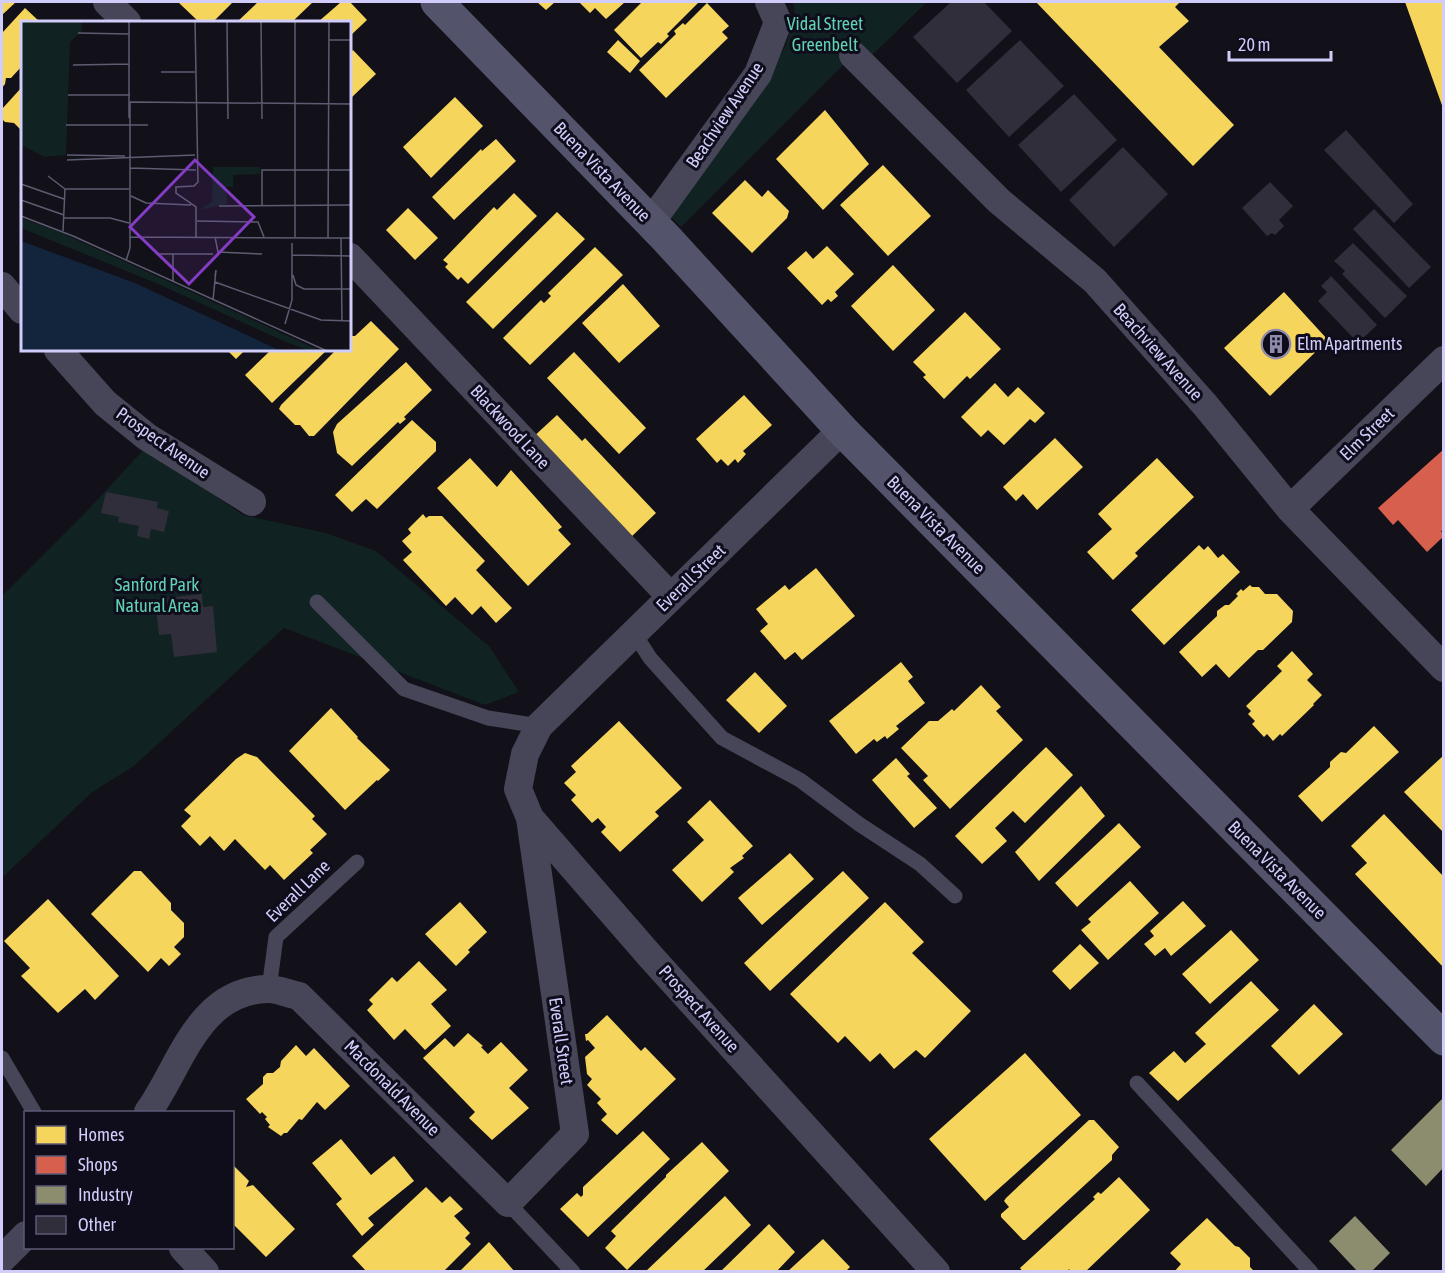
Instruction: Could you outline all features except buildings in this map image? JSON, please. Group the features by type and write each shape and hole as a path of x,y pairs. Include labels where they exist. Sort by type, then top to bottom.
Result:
{"street":[{"path":"107,2 126,21"},
{"name":"Buena Vista Avenue","path":"437,2 651,222 842,430 1443,1039"},
{"name":"Beachview Avenue","path":"651,222 758,74 778,22 769,2"},
{"name":"Beachview Avenue","path":"853,55 999,201 1095,281 1206,406 1290,509 1443,668"},
{"name":"Blackwood Lane","path":"351,258 671,597"},
{"path":"2,286 21,309"},
{"name":"Prospect Avenue","path":"59,351 105,403 147,437 252,502"},
{"name":"Elm Street","path":"1290,509 1443,360"},
{"name":"Everall Street","path":"539,726 842,430"},
{"name":"Prospect Avenue","path":"539,726 525,754 518,789 530,818 650,956 936,1272"},
{"name":"Everall Street","path":"508,1203 574,1134 530,818"},
{"path":"149,1111 196,1030 217,1005 244,993 269,989"},
{"name":"Macdonald Avenue","path":"269,989 299,996 508,1203"},
{"path":"2,1259 24,1237"},
{"path":"184,1249 205,1272"}],"lane":[{"path":"317,602 404,689 488,718 539,726"},
{"path":"634,633 650,658 722,738 800,780 858,824 920,864 955,896"},
{"name":"Everall Lane","path":"269,989 276,937 357,862"},
{"path":"2,1058 33,1111"},
{"path":"1137,1083 1311,1272"},
{"path":"508,1203 573,1272"}],"green space":[{"name":"Vidal Street Greenbelt","path":"793,2 927,2 862,65 852,56 681,227 669,215 705,168 785,47 795,15"},
{"name":"Sanford Park Natural Area","path":"145,448 243,515 326,533 376,551 489,646 519,692 485,705 284,628 134,766 91,793 2,878 2,596 86,512"}],"place":[{"name":"Elm Apartments","path":"1276,344"}]}
